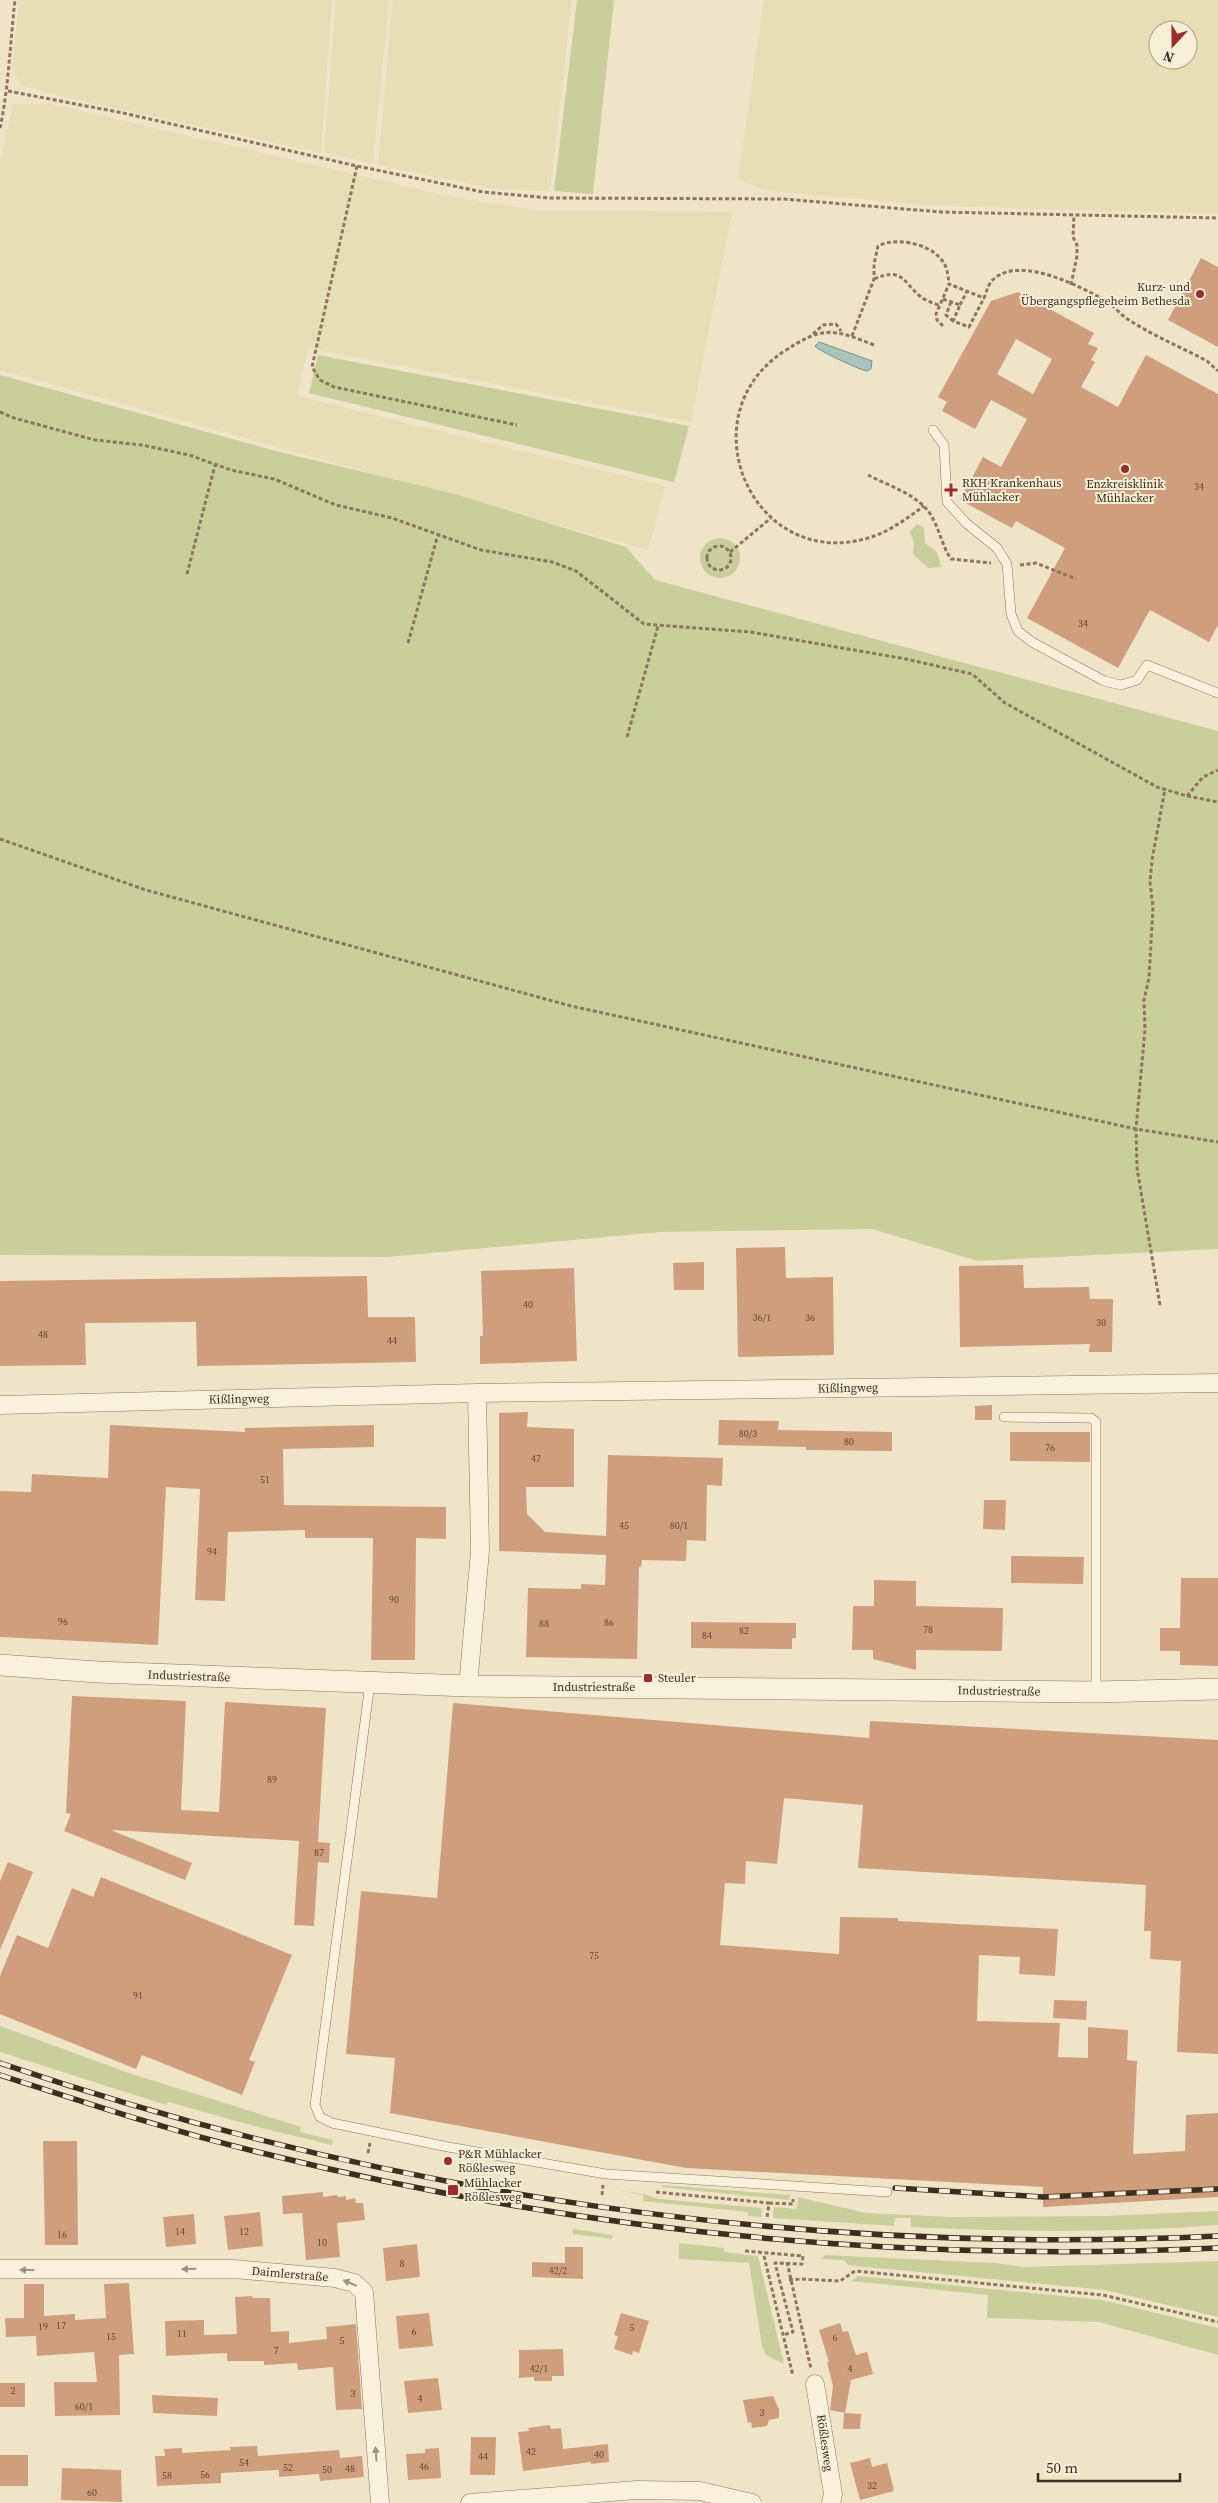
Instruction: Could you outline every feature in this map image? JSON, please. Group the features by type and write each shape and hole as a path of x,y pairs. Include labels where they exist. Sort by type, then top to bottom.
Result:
{"street":[{"name":"Kißlingweg","path":"0,1405 477,1393 1218,1383"},
{"path":"468,1686 480,1551 477,1393"},
{"name":"Industriestraße","path":"0,1665 97,1672 468,1686 1096,1692 1218,1690"},
{"name":"Daimlerstraße","path":"0,2270 234,2269 336,2278 354,2283 364,2292 380,2503"},
{"name":"Rößlesweg","path":"814,2384 833,2494 831,2503"},
{"path":"470,2503 637,2490 752,2503"}],"lane":[{"path":"933,430 944,445 947,502 966,522 997,548 1007,564 1011,614 1018,631 1032,642 1104,681 1120,685 1137,680 1147,665 1218,693"},
{"path":"1004,1417 1091,1418 1096,1422 1096,1692"},
{"path":"370,1683 315,2105 320,2117 332,2123 448,2147 606,2174 887,2192"}],"path":[{"path":"0,128 8,91 9,57 15,0"},
{"path":"8,91 123,113 468,190 534,196 783,198 941,212 1218,218"},
{"path":"357,166 312,367 320,380 334,387 517,425"},
{"path":"1071,285 1077,256 1077,245 1073,237 1074,216"},
{"path":"852,336 874,279 874,259 878,246 884,242 900,242 923,246 940,258 948,270 949,284 940,306 937,320 943,326"},
{"path":"951,302 946,314 953,321 969,328 993,279 1008,272 1037,270 1110,304 1125,318 1207,361 1218,371"},
{"path":"874,279 895,274 902,277 922,298 940,306"},
{"path":"949,284 984,298"},
{"path":"953,321 967,291"},
{"path":"943,298 960,305"},
{"path":"841,332 836,324 823,325 813,334 782,353 762,370 746,393 740,407 735,437 738,464 753,498 771,518 800,535 825,542 844,543 866,539 887,531 924,506"},
{"path":"813,334 841,332 874,344"},
{"path":"0,412 95,440 142,445 189,455 215,465 274,479 336,505 392,518 481,550 552,562 576,571 644,624 750,632 906,659 972,674 1006,704 1157,787 1187,796 1218,802"},
{"path":"187,574 215,465"},
{"path":"868,475 924,506 932,517 944,547 952,559 963,562 1016,565 1036,563 1076,580"},
{"path":"730,552 771,518"},
{"path":"408,643 438,534"},
{"path":"722,546 730,552 732,559 728,568 721,571 712,568 707,562 708,552 712,548 722,546"},
{"path":"627,738 658,626"},
{"path":"1187,796 1203,777 1218,770"},
{"path":"1160,1305 1138,1168 1136,1129 1145,1029 1144,1000 1149,978 1153,907 1152,860 1165,789"},
{"path":"0,839 146,890 571,1006 1136,1129 1218,1142"},
{"path":"660,2193 769,2204 789,2204"},
{"path":"767,2218 769,2204"},
{"path":"745,2251 803,2256 802,2264 775,2263 793,2332 783,2335"},
{"path":"764,2256 793,2376"},
{"path":"786,2262 814,2384"},
{"path":"789,2280 840,2281 855,2271 1064,2290 1103,2295 1218,2322"}],"shaded area":[{"path":"19,0 332,0 321,153 46,93 21,85 12,68"},
{"path":"336,0 389,0 373,164 324,152"},
{"path":"393,0 572,0 550,191 499,190 378,165"},
{"path":"764,0 1218,0 1218,214 936,206 768,191 738,179"},
{"path":"13,104 52,104 452,197 536,210 732,212 691,422 308,348 297,396 665,486 648,550 0,370 0,162"}],"green space":[{"path":"577,0 614,0 593,194 554,191"},
{"path":"318,355 689,426 674,482 309,393"},
{"path":"0,375 276,451 455,494 626,547 655,580 1218,731 1218,1249 978,1261 872,1229 660,1232 387,1257 0,1255"},
{"path":"917,524 924,528 925,543 937,552 941,567 928,568 913,554 914,544 910,532"},
{"path":"716,538 724,538 731,541 737,547 740,558 737,569 731,575 724,578 716,578 709,575 703,569 700,562 700,554 703,547 709,541"},
{"path":"0,2026 129,2073 301,2127 300,2132 333,2140 332,2145 265,2129 168,2102 166,2105 0,2052"},
{"path":"662,2185 790,2195 789,2200 661,2187"},
{"path":"616,2190 644,2194 659,2199 762,2208 761,2217 748,2216 748,2212 643,2201 644,2195"},
{"path":"798,2197 866,2213 951,2217 1104,2216 1218,2211 1218,2225 1180,2228 1026,2231 911,2227 911,2218 895,2218 894,2226 773,2218 774,2207 797,2209"},
{"path":"573,2229 613,2235 612,2239 573,2234"},
{"path":"679,2243 724,2248 724,2252 758,2256 784,2364 766,2355 762,2346 749,2263 679,2259"},
{"path":"825,2255 995,2263 1023,2267 1218,2261 1218,2317 1105,2290 848,2265 844,2260 821,2259"},
{"path":"858,2276 1102,2300 1218,2328 1218,2355 1099,2322 987,2318 988,2295 851,2281"}],"water":[{"path":"819,342 872,361 871,369 863,370 831,356 815,346"}],"building":[{"name":"Kurz- und Übergangspflegeheim Bethesda","path":"1201,258 1218,267 1218,347 1168,320"},
{"name":"Enzkreisklinik Mühlacker","path":"1018,292 1094,333 1088,344 1098,348 1091,360 1095,362 1081,387 1118,407 1146,355 1218,394 1218,625 1209,642 1150,610 1118,668 1027,618 1065,548 1016,521 1012,528 960,500 983,457 1001,467 1027,419 991,400 975,429 942,411 947,402 938,397 991,301","holes":["1016,339 1052,359 1033,394 997,374"]},
{"path":"785,1247 786,1278 833,1277 834,1355 738,1357 736,1248"},
{"path":"704,1262 704,1290 674,1290 673,1263"},
{"path":"1023,1265 1024,1288 1089,1287 1090,1299 1113,1299 1112,1352 1089,1352 1090,1344 960,1347 959,1266"},
{"path":"574,1268 577,1361 480,1364 480,1336 483,1336 481,1271"},
{"path":"367,1276 368,1317 415,1317 416,1362 197,1366 196,1322 85,1323 86,1365 0,1366 0,1281"},
{"path":"992,1405 992,1420 975,1420 975,1406"},
{"path":"528,1412 527,1427 574,1429 574,1487 526,1487 527,1514 545,1532 606,1536 608,1455 723,1458 722,1486 707,1485 706,1541 687,1540 686,1561 642,1560 641,1567 639,1567 637,1659 526,1657 528,1588 581,1589 581,1584 605,1585 606,1555 499,1551 499,1413"},
{"path":"719,1420 779,1421 778,1430 892,1432 892,1451 806,1450 806,1447 718,1445"},
{"path":"110,1425 245,1432 245,1428 374,1425 374,1447 283,1449 284,1505 446,1507 446,1539 416,1538 415,1660 371,1660 373,1538 305,1538 305,1530 228,1532 225,1601 195,1600 200,1489 166,1487 158,1645 0,1637 0,1491 31,1492 32,1474 108,1478"},
{"path":"1010,1432 1090,1432 1090,1462 1010,1461"},
{"path":"984,1500 1006,1500 1005,1530 983,1529"},
{"path":"1011,1556 1084,1557 1083,1584 1011,1583"},
{"path":"1181,1578 1218,1578 1218,1666 1180,1665 1180,1651 1160,1651 1160,1628 1180,1628"},
{"path":"874,1580 916,1581 916,1606 1003,1608 1002,1651 916,1650 916,1670 873,1659 873,1650 852,1650 853,1606 874,1606"},
{"path":"691,1622 796,1623 796,1638 792,1638 792,1649 691,1648"},
{"path":"72,1696 186,1701 181,1810 219,1812 225,1702 326,1708 318,1842 330,1843 329,1863 318,1862 314,1926 294,1925 299,1841 111,1830 192,1863 185,1880 64,1831 71,1814 66,1813"},
{"path":"453,1703 869,1738 870,1721 1218,1740 1218,2054 1177,2052 1181,1961 1150,1959 1151,1931 1144,1931 1146,1885 858,1868 863,1805 784,1798 777,1864 746,1861 745,1884 725,1883 720,1945 839,1954 840,1917 898,1918 898,1921 1058,1929 1055,1976 1019,1974 1020,1957 979,1955 977,2021 1060,2023 1058,2057 1088,2058 1088,2027 1128,2030 1127,2060 1137,2061 1133,2154 1185,2151 1186,2115 1218,2113 1218,2197 1043,2207 1043,2187 686,2168 390,2113 395,2058 346,2054 361,1891 437,1898"},
{"path":"8,1862 33,1872 0,1950 0,1881"},
{"path":"101,1877 292,1955 249,2060 255,2062 242,2095 142,2055 136,2069 0,2014 0,1976 17,1935 48,1948 72,1888 93,1897"},
{"path":"1054,2000 1087,2001 1086,2020 1053,2018"},
{"path":"43,2141 77,2141 78,2245 45,2245"},
{"path":"323,2192 323,2197 346,2196 346,2200 355,2198 356,2203 363,2203 365,2220 337,2223 340,2257 306,2260 302,2213 283,2214 282,2196"},
{"path":"260,2212 263,2246 228,2250 224,2216"},
{"path":"194,2214 196,2244 166,2247 163,2217"},
{"path":"417,2244 420,2277 386,2281 383,2248"},
{"path":"565,2247 583,2247 583,2279 532,2277 532,2262 565,2263"},
{"path":"129,2283 134,2354 119,2355 120,2415 55,2416 54,2382 97,2382 94,2352 37,2356 36,2336 6,2337 5,2318 24,2318 24,2284 44,2284 44,2316 75,2314 75,2320 106,2318 104,2284"},
{"path":"252,2296 253,2298 270,2298 271,2332 289,2331 289,2343 327,2339 326,2327 356,2324 362,2409 336,2410 333,2367 298,2370 297,2363 264,2365 264,2361 227,2361 227,2353 166,2356 165,2321 204,2320 204,2335 237,2334 235,2297"},
{"path":"429,2313 433,2346 399,2349 396,2316"},
{"path":"621,2313 649,2321 639,2353 633,2351 632,2355 614,2349 618,2336 614,2335"},
{"path":"840,2323 843,2332 848,2331 856,2355 867,2352 873,2374 851,2380 845,2413 830,2410 833,2386 827,2362 829,2362 819,2330"},
{"path":"563,2349 564,2376 552,2376 552,2381 534,2381 534,2377 519,2378 519,2350"},
{"path":"438,2378 442,2410 408,2413 404,2381"},
{"path":"0,2383 25,2383 25,2407 0,2407"},
{"path":"152,2395 218,2398 217,2416 153,2413"},
{"path":"773,2396 779,2409 779,2418 769,2420 767,2426 752,2428 751,2422 748,2423 743,2400"},
{"path":"844,2413 861,2414 860,2429 843,2429"},
{"path":"550,2425 551,2429 561,2428 563,2449 608,2444 609,2462 591,2464 591,2462 523,2471 518,2432 529,2431 528,2428"},
{"path":"471,2437 496,2437 495,2475 470,2475"},
{"path":"257,2446 258,2456 339,2450 340,2458 362,2456 364,2477 320,2481 319,2474 279,2477 279,2470 221,2473 221,2483 157,2486 155,2456 165,2456 164,2449 182,2448 182,2453 231,2450 230,2447"},
{"path":"439,2448 441,2478 408,2480 406,2454 425,2453 425,2449"},
{"path":"0,2455 28,2455 28,2486 0,2486"},
{"path":"870,2458 872,2467 887,2463 894,2491 860,2500 850,2463"},
{"path":"62,2468 121,2470 122,2502 61,2500"}],"railway":[{"path":"0,2063 148,2109 297,2149 448,2181 601,2207 754,2225 908,2236 1063,2240 1218,2236"},
{"path":"0,2075 163,2126 262,2153 380,2180 498,2203 617,2221 737,2235 857,2245 977,2250 1097,2251 1218,2248"},
{"path":"895,2188 1043,2197 1218,2189"}],"place":[{"name":"Kurz- und Übergangspflegeheim Bethesda","path":"1200,294"},
{"name":"Enzkreisklinik Mühlacker","path":"1125,469"},
{"name":"RKH Krankenhaus Mühlacker","path":"951,490"},
{"name":"Steuler","path":"648,1678"},
{"name":"P&R Mühlacker Rößlesweg","path":"448,2161"},
{"name":"Mühlacker Rößlesweg","path":"453,2190"}]}
